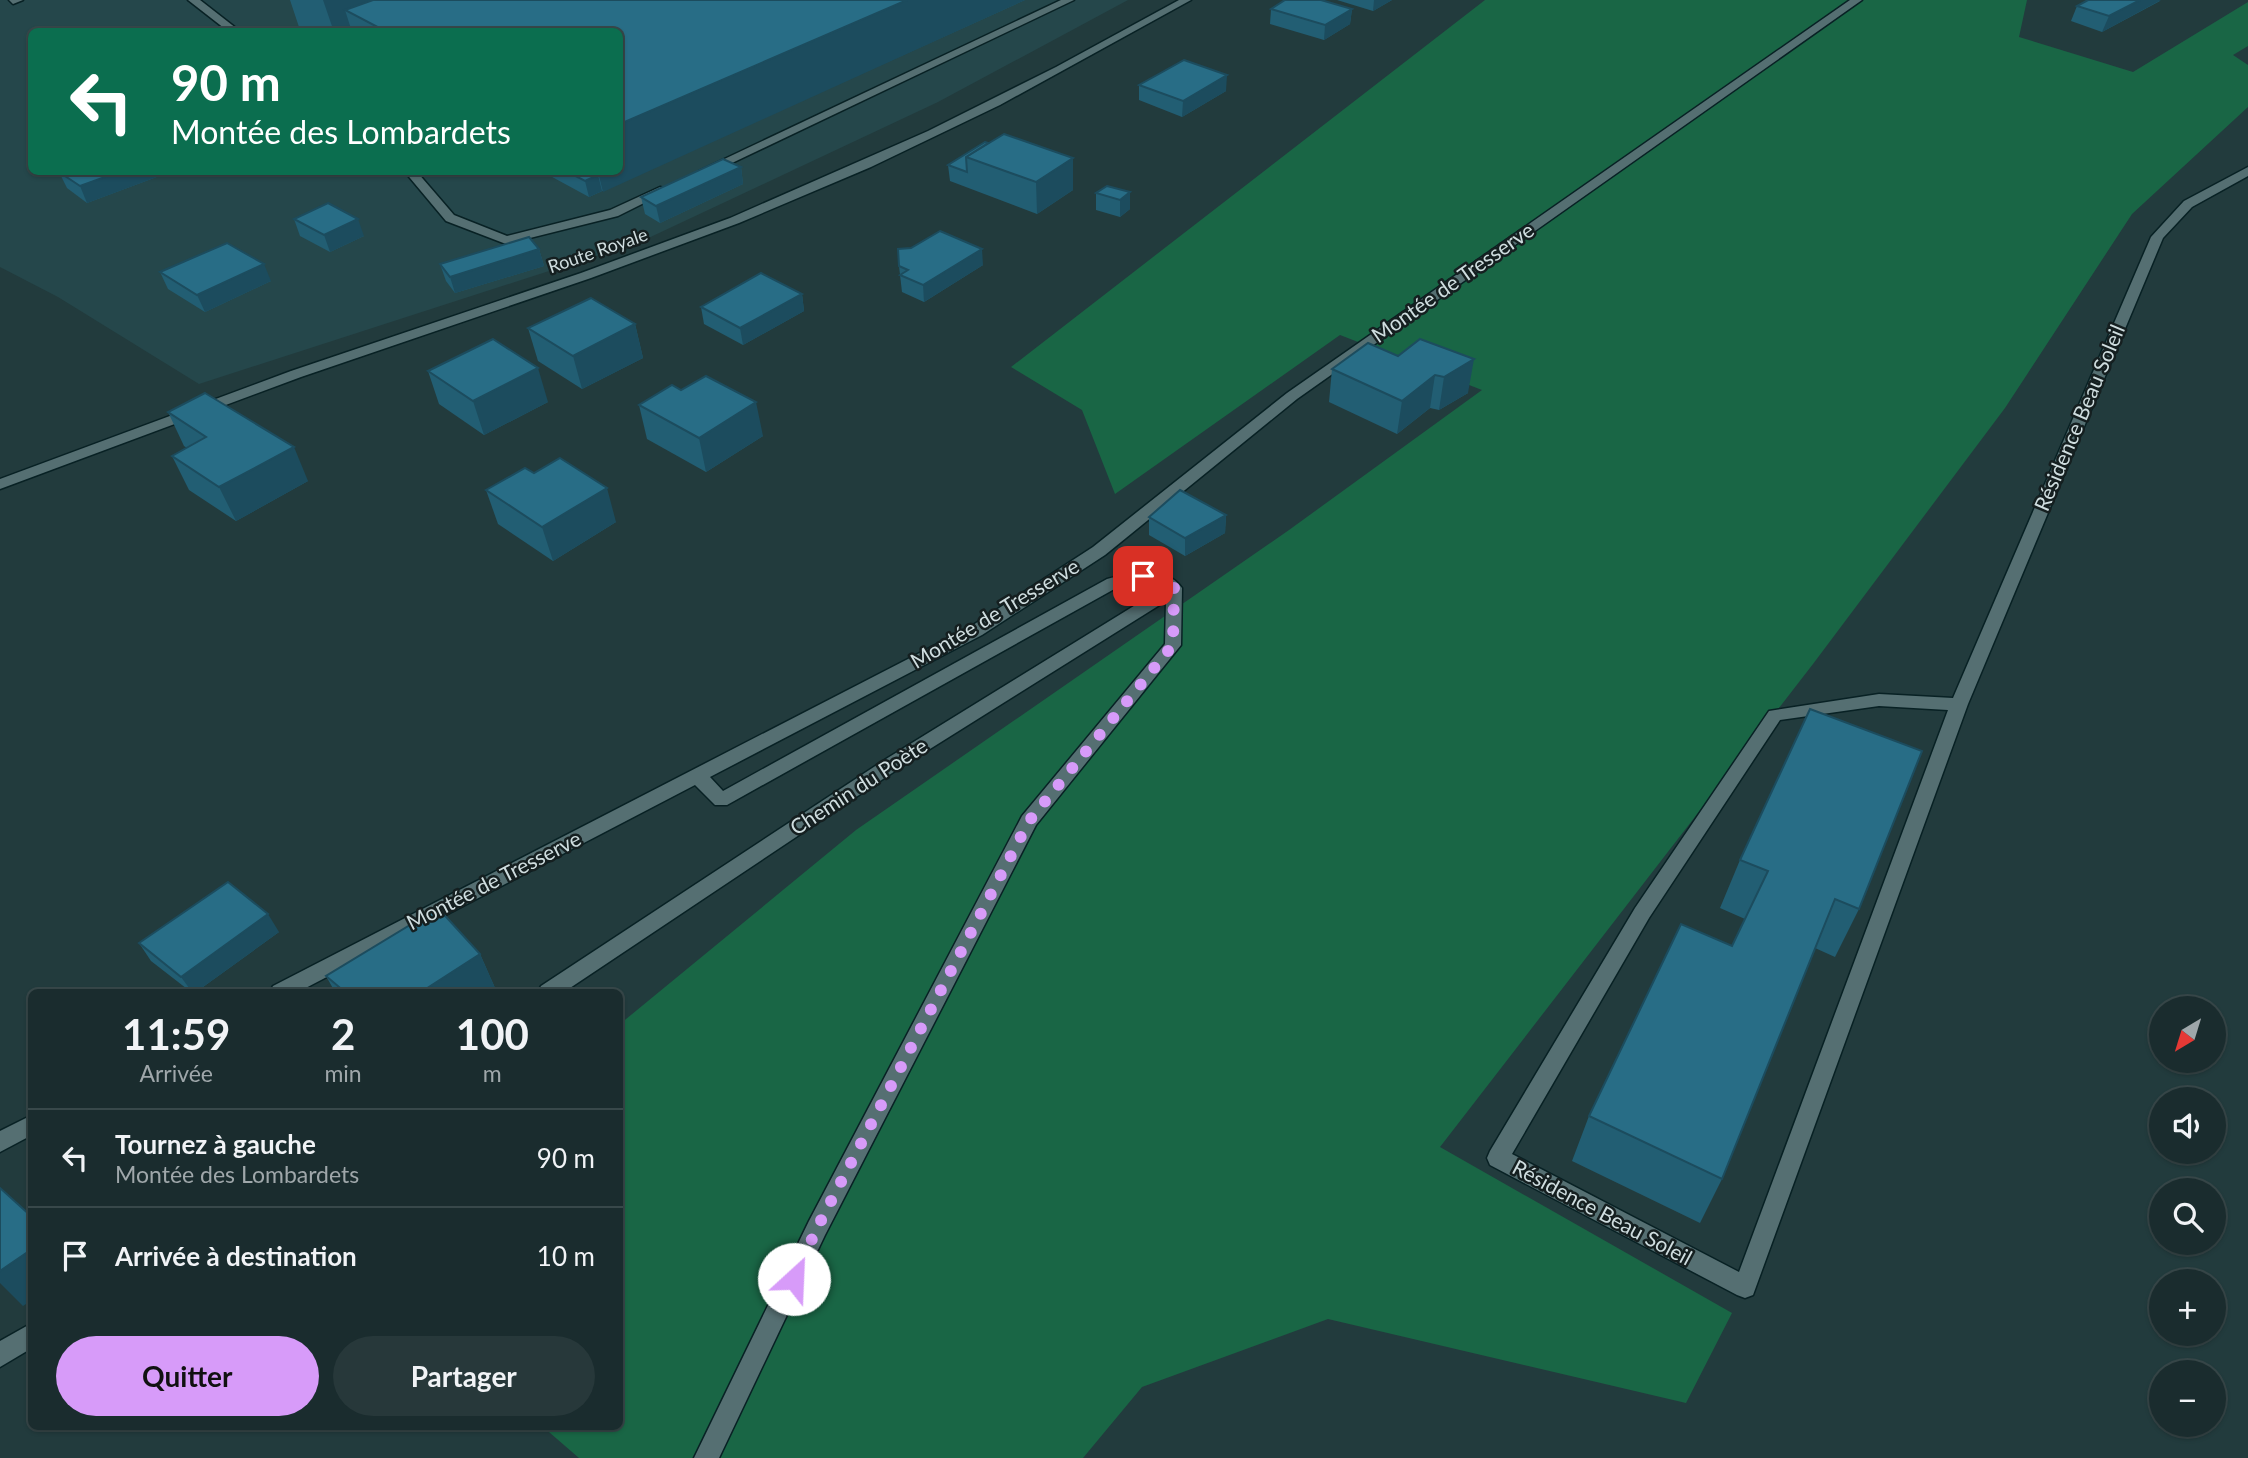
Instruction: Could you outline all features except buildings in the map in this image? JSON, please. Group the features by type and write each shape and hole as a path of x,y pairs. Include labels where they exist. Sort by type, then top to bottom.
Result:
{"street":[{"path":"193,0 231,28"},
{"path":"690,178 1069,0"},
{"name":"Route Royale","path":"0,484 335,360 668,246 792,196 915,142 1065,66 1186,0"},
{"name":"Montée de Tresserve","path":"286,989 976,631 1099,551 1292,396 1857,0"},
{"name":"Résidence Beau Soleil","path":"1959,704 1879,699 1775,715 1642,913 1499,1158 1745,1287 1959,704 2157,237 2188,204 2248,170"},
{"path":"414,175 450,218 506,240 614,214 677,184"},
{"path":"698,776 721,800 1112,583 1143,576 1165,579 1174,588 1173,645 1029,821 817,1228 706,1458"},
{"name":"Chemin du Poète","path":"553,989 892,765 1174,588"},
{"path":"0,1142 28,1126"},
{"path":"0,1355 28,1338"}],"shaded area":[{"path":"0,0 1128,0 938,102 642,241 199,384 58,297 0,267"}],"green space":[{"path":"1485,0 2027,0 2019,37 2133,72 2248,2 2248,46 2233,55 2248,65 2248,107 2132,214 2005,408 1813,664 1440,1147 1732,1313 1686,1403 1328,1319 1142,1387 1083,1458 579,1458 547,1430 623,1430 623,1022 856,830 1289,530 1482,390 1340,335 1115,494 1082,410 1011,367"}],"route":[{"path":"794,1279 817,1228 1029,821 1173,645 1174,588 1165,579 1143,576"}]}
